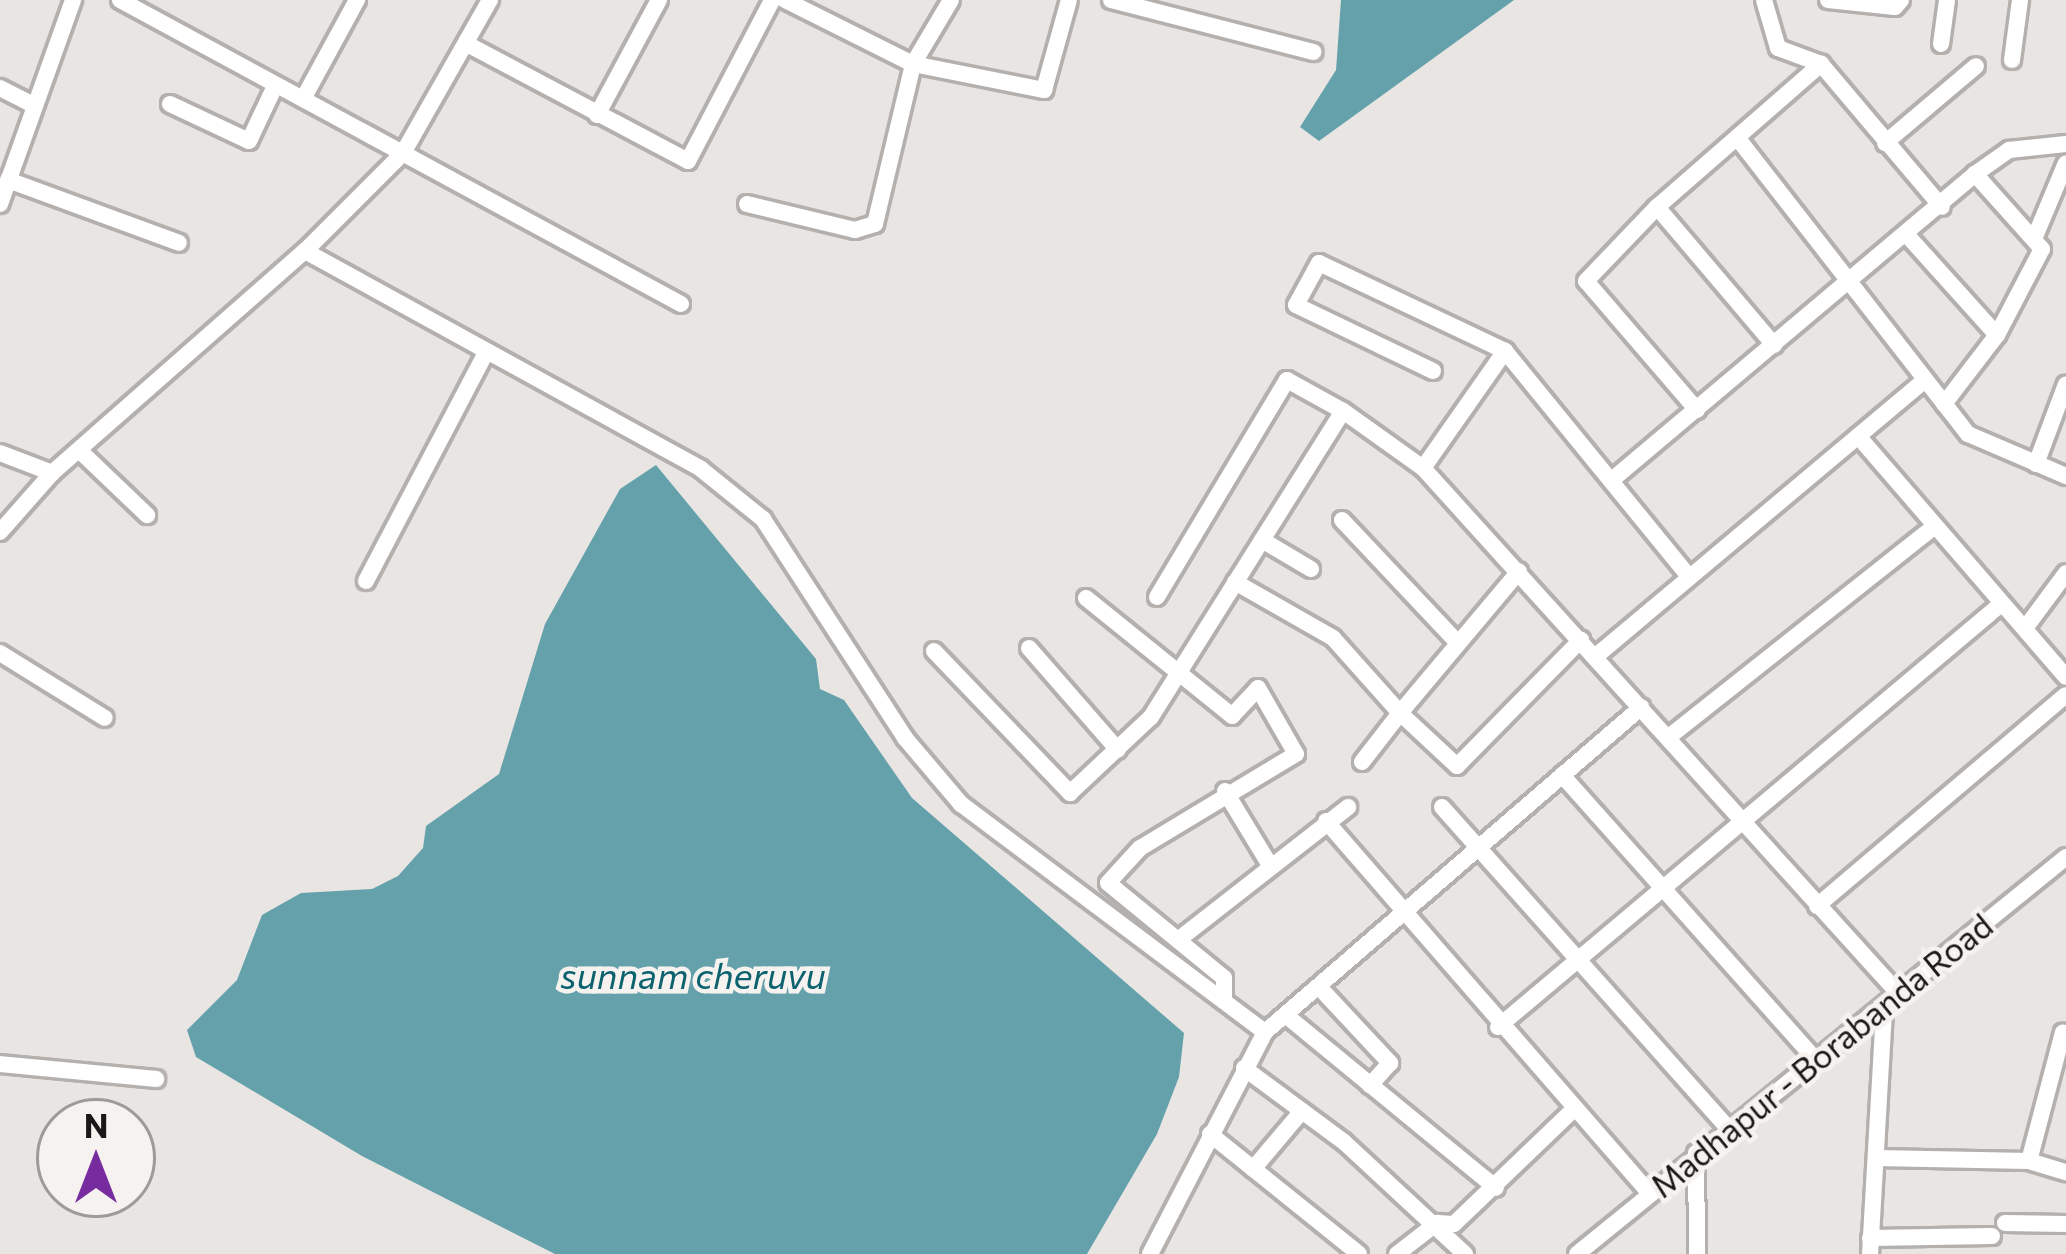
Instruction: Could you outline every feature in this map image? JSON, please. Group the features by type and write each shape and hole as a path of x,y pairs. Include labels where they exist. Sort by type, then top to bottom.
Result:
{"street":[{"path":"0,203 74,0"},
{"path":"119,0 681,304"},
{"path":"303,99 357,0"},
{"path":"0,532 52,473 305,251 403,153 490,0"},
{"path":"597,115 658,0"},
{"path":"467,44 688,161 772,0"},
{"path":"784,0 913,64 1044,90 1070,0"},
{"path":"747,204 855,230 874,224 913,64 951,0"},
{"path":"1111,0 1313,52"},
{"path":"1764,0 1778,48 1821,64 1942,206"},
{"path":"1828,0 1895,7 1901,0"},
{"path":"1941,44 1947,0"},
{"path":"2012,61 2020,0"},
{"path":"1697,410 1586,281 1658,206 1821,64"},
{"path":"1885,143 1976,66"},
{"path":"170,104 249,140 275,86"},
{"path":"0,88 34,105"},
{"path":"1739,140 1850,275 1968,434 2066,476"},
{"path":"1613,479 1975,174 2009,149 2066,145"},
{"path":"2034,239 2066,164"},
{"path":"1944,404 1997,335 2042,249 1975,174"},
{"path":"8,180 179,243"},
{"path":"1658,206 1774,345"},
{"path":"1906,234 1997,335"},
{"path":"305,251 700,469 763,518 905,738 961,804 1265,1032"},
{"path":"1433,371 1296,305 1319,262 1505,351 1689,577"},
{"path":"1423,468 1505,351"},
{"path":"366,581 486,352"},
{"path":"1157,597 1287,380 1342,411 1423,468 1899,994"},
{"path":"1596,656 1925,380"},
{"path":"2036,464 2066,384"},
{"path":"934,651 1070,793 1118,749 1178,676 1342,411"},
{"path":"1858,436 2066,677"},
{"path":"80,451 146,515"},
{"path":"0,453 52,473"},
{"path":"1342,520 1458,644"},
{"path":"1670,736 1932,527"},
{"path":"1262,540 1311,568"},
{"path":"1362,762 1520,572"},
{"path":"2026,628 2066,573"},
{"path":"1235,582 1333,638 1400,713 1457,766 1581,640"},
{"path":"1085,598 1232,716 1258,688 1296,754 1226,791 1140,848 1108,883 1225,978 1224,999"},
{"path":"1498,1027 1745,826 2002,604"},
{"path":"1029,648 1118,749"},
{"path":"0,652 105,718"},
{"path":"1817,906 2066,695"},
{"path":"1155,1252 1265,1032 1288,1017 1640,706"},
{"path":"1562,776 1813,1057"},
{"path":"1226,791 1268,862"},
{"path":"1178,940 1268,862 1348,807"},
{"path":"1442,807 1481,844 1728,1127"},
{"path":"1326,821 1401,904 1402,917 1648,1192"},
{"name":"Madhapur - Borabanda Road","path":"1577,1254 1813,1057 1884,1008 2066,857"},
{"path":"1320,988 1390,1064 1370,1084"},
{"path":"1884,1008 1870,1246 2066,1224"},
{"path":"1288,1017 1496,1188"},
{"path":"2029,1162 2063,1032"},
{"path":"0,1064 156,1079"},
{"path":"1244,1068 1437,1223 1466,1254"},
{"path":"1253,1169 1302,1111"},
{"path":"1397,1254 1437,1223 1454,1224 1572,1111"},
{"path":"1210,1134 1359,1254"},
{"path":"1696,1153 1696,1254"},
{"path":"1877,1158 2029,1162 2066,1172"}],"water":[{"path":"1341,0 1514,0 1319,141 1300,127 1336,70"},
{"name":"sunnam cheruvu","path":"656,465 816,659 820,689 844,700 912,798 1184,1033 1179,1077 1157,1134 1087,1254 555,1254 362,1156 196,1057 187,1030 237,980 262,915 301,893 372,889 398,876 423,848 426,826 499,774 545,624 620,489"}]}
